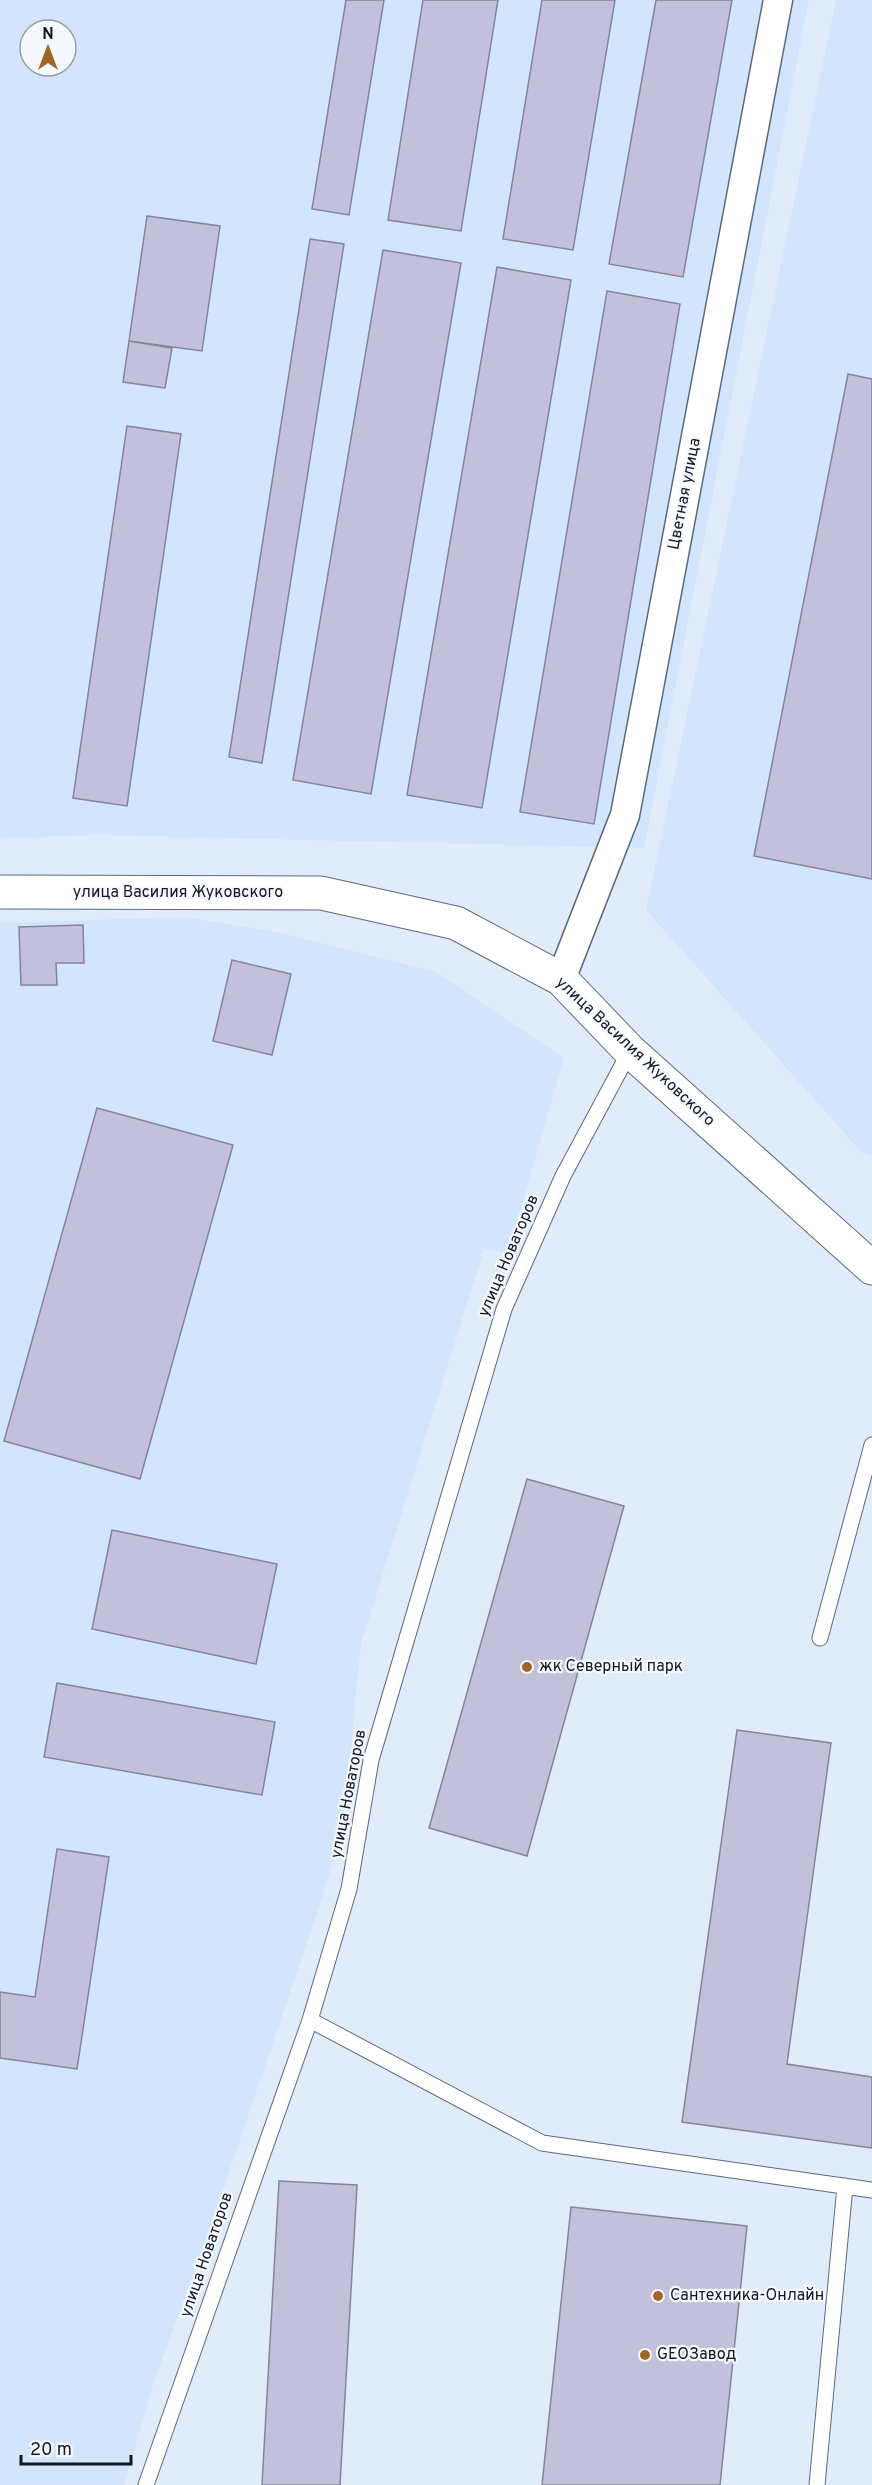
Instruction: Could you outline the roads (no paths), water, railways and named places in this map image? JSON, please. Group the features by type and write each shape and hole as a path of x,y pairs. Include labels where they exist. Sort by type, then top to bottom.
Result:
{"street":[{"name":"Цветная улица","path":"561,979 625,815 778,0"},
{"name":"улица Василия Жуковского","path":"0,892 321,893 456,923 561,979 630,1051 872,1268"}],"lane":[{"name":"улица Новаторов","path":"146,2485 310,2020 349,1889 371,1760 504,1309 562,1176 630,1051"},
{"path":"820,1638 872,1444"},
{"path":"310,2020 542,2143 872,2190"},
{"path":"817,2485 845,2186"}],"place":[{"name":"жк Северный парк","path":"527,1667"},
{"name":"Сантехника-Онлайн","path":"658,2296"},
{"name":"GEOЗавод","path":"645,2355"}]}
